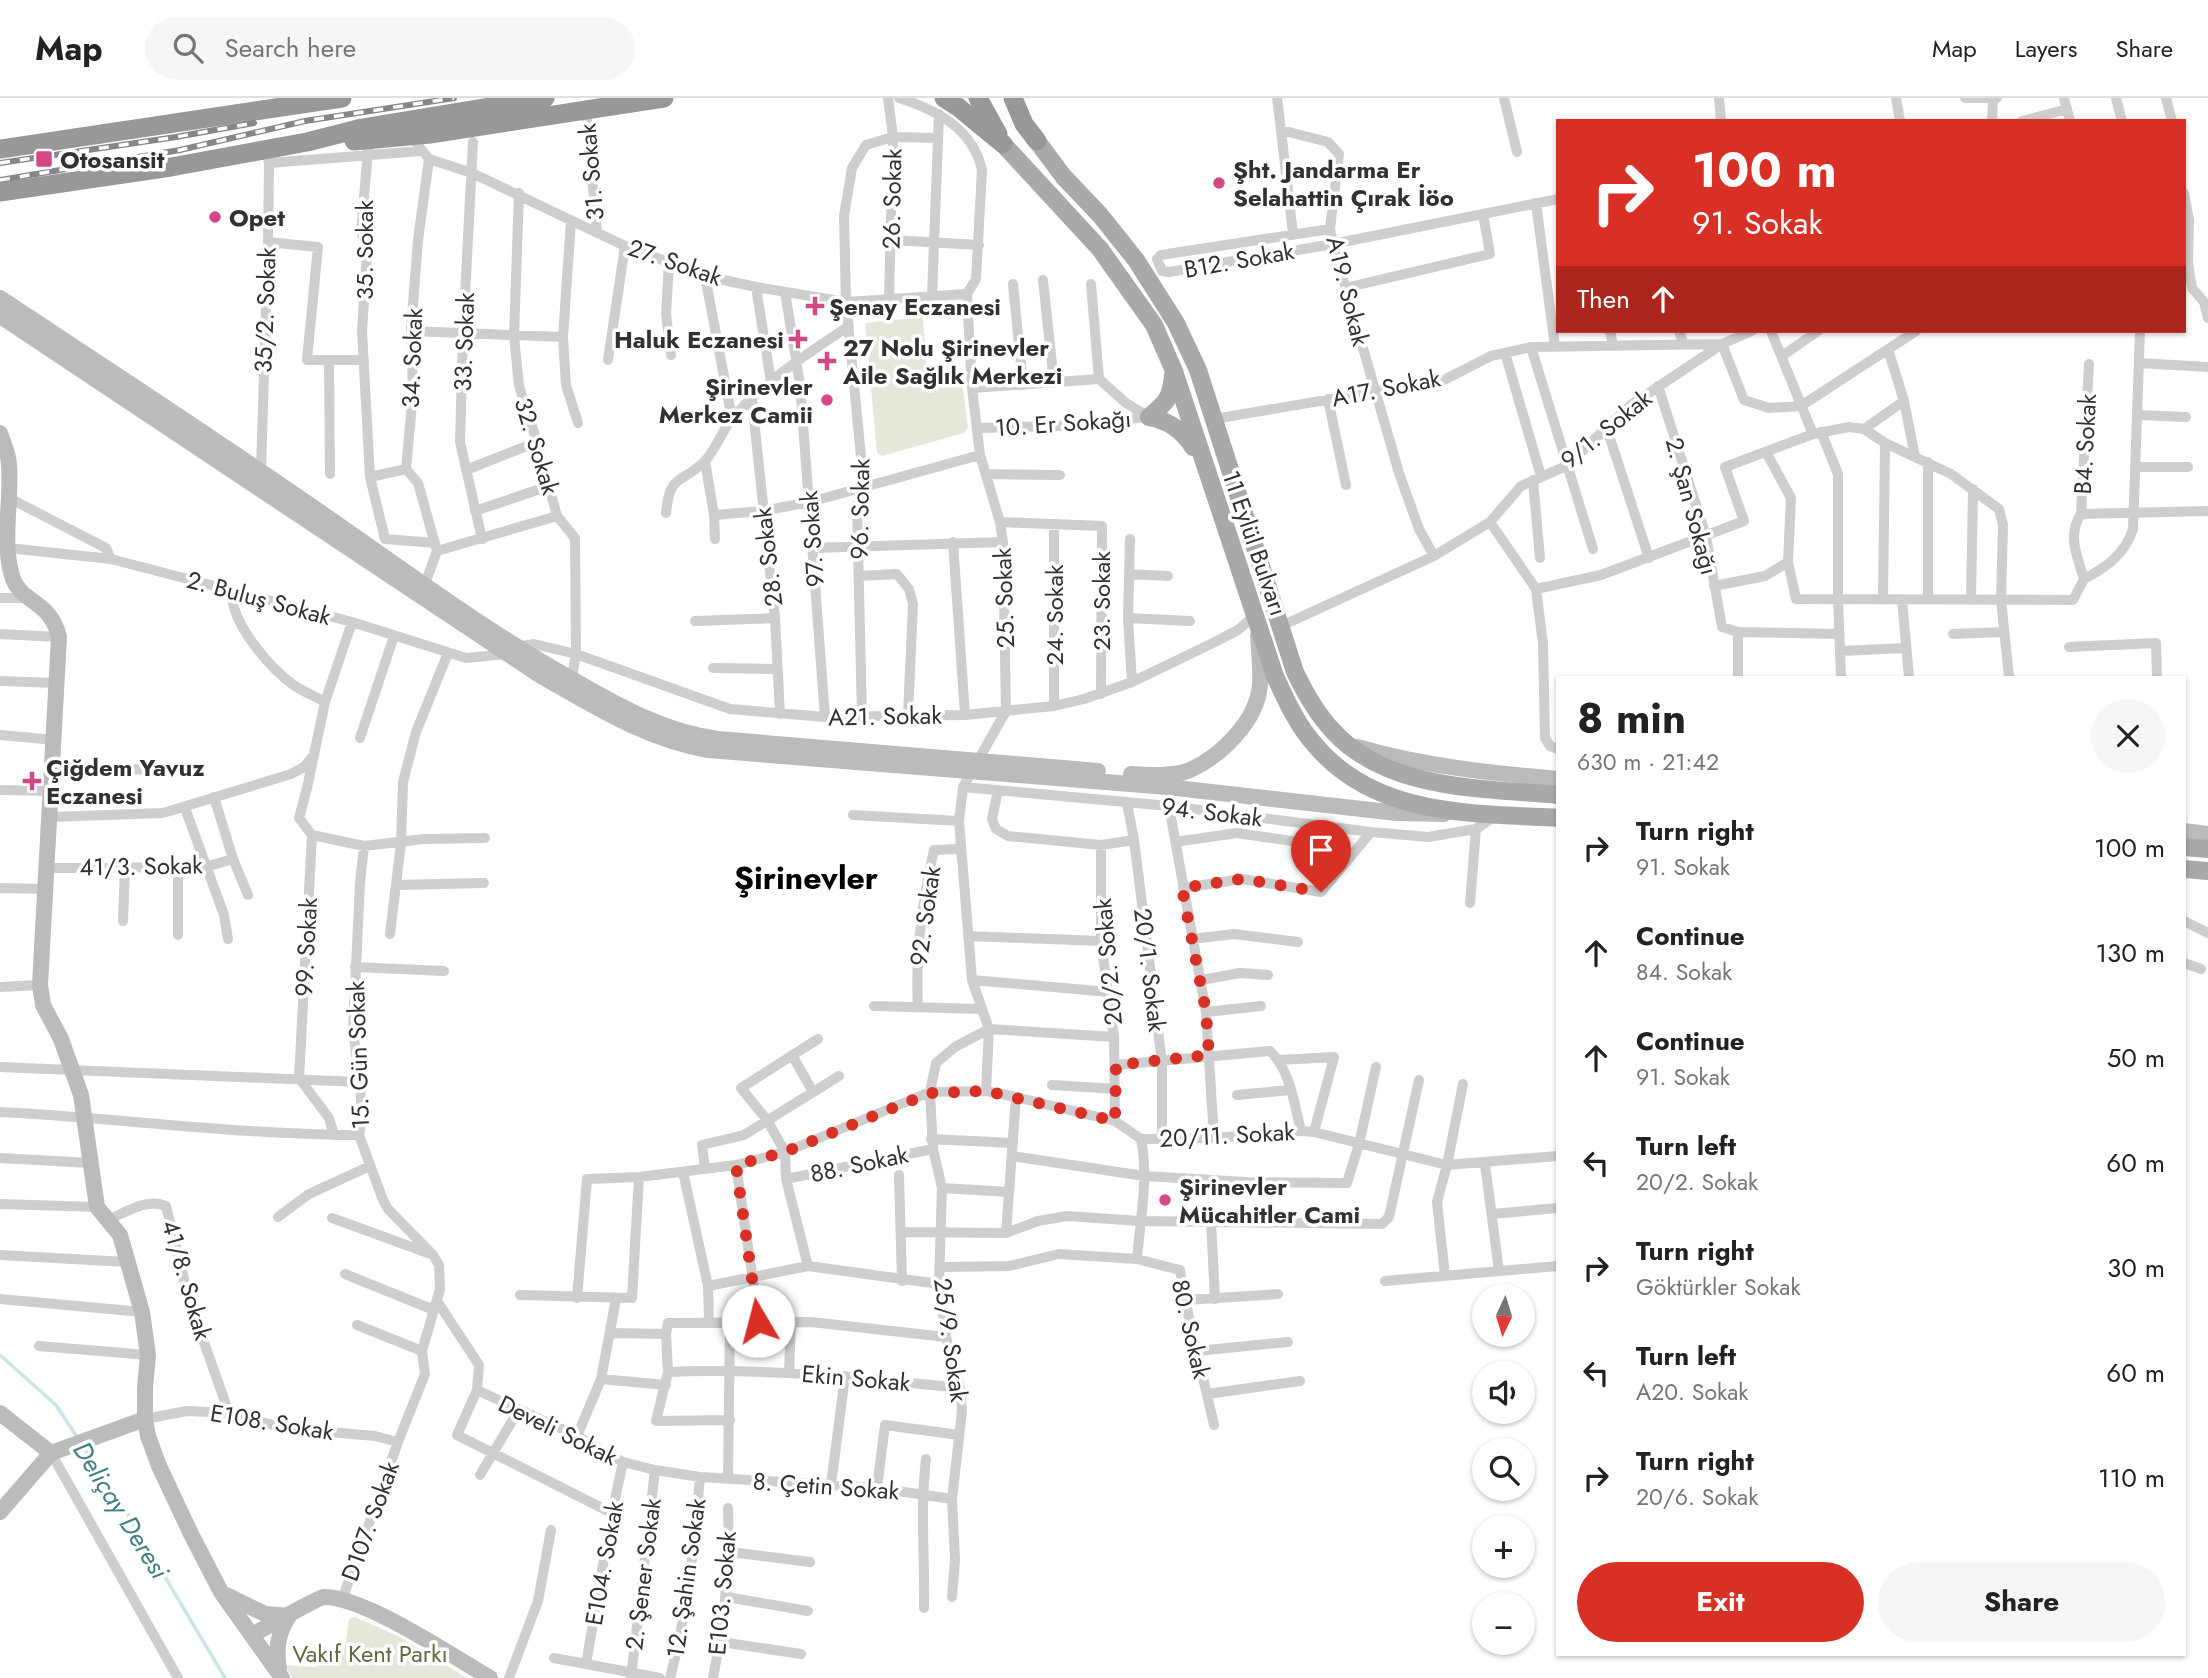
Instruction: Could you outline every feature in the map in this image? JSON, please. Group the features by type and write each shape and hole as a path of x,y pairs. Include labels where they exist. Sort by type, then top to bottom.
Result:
{"highway":[{"path":"266,109 316,98"},
{"path":"0,149 342,98"},
{"path":"0,192 268,156 307,142 362,128 545,98"},
{"path":"307,142 420,149 586,111 664,98"},
{"path":"978,98 1003,144"},
{"path":"1013,98 1024,124 1037,141"},
{"path":"1029,98 1037,141"},
{"path":"941,106 958,107 1003,144"}],"main road":[{"name":"11 Eylül Bulvarı","path":"1037,141 1063,176 1100,215 1136,260 1176,323 1198,370 1295,672 1307,697 1333,732 1373,761 1399,773 1432,782 1556,794"},
{"name":"11 Eylül Bulvarı","path":"1003,144 1100,249 1154,325 1174,371 1256,621 1291,712 1314,745 1359,783 1402,802 1431,809 1556,818"},
{"path":"0,298 261,471 425,584 512,651"},
{"path":"0,316 512,651 570,686 664,727 688,735 969,774 1167,788 1397,813 1431,815 1467,812"},
{"path":"1149,417 1165,404 1171,394 1174,371"},
{"path":"1149,417 1164,420 1186,436 1203,464"},
{"path":"0,433 9,461 8,548 13,580 29,598 47,611 56,624 59,637 40,985 43,1005 73,1070 81,1095 91,1163 103,1213 120,1235 142,1312 148,1355 145,1419 148,1436 159,1466 221,1592 281,1676"},
{"path":"969,774 1149,775 1188,771 1213,755 1240,730 1255,706 1260,687 1256,621"},
{"path":"1348,745 1396,759 1430,765 1556,779"},
{"path":"2186,831 2208,834"},
{"path":"2186,847 2208,849"},
{"path":"2186,869 2208,871"},
{"path":"0,1413 55,1452"},
{"path":"1,1508 55,1452 145,1419"},
{"path":"221,1592 265,1614 289,1616"},
{"path":"252,1635 322,1597 342,1600 376,1612 490,1678"},
{"path":"281,1676 277,1655 279,1635 289,1616"}],"street":[{"name":"26. Sokak","path":"888,98 894,137 889,300"},
{"name":"25. Sokak","path":"899,98 941,106 969,138 979,155 982,170 976,279 967,295 976,428 980,455 1003,542 1006,710"},
{"path":"1277,98 1293,234 1330,229"},
{"path":"1504,98 1517,152"},
{"path":"1719,98 1721,119"},
{"path":"1896,98 1899,119"},
{"path":"1965,98 1995,99 1992,119"},
{"path":"2116,98 2121,119"},
{"path":"2166,98 2171,119"},
{"path":"2027,119 2065,103"},
{"path":"932,296 941,106"},
{"name":"31. Sokak","path":"586,111 597,233"},
{"name":"A19. Sokak","path":"1281,130 1328,142 1339,154 1330,229 1333,244 1374,391 1419,528 1434,556"},
{"path":"894,137 938,138"},
{"name":"96. Sokak","path":"862,716 857,506 864,488 846,302 844,216 852,168 866,145 894,137"},
{"name":"33. Sokak","path":"473,142 460,442 482,539"},
{"path":"268,156 368,147"},
{"name":"35. Sokak","path":"368,147 360,231 367,254 362,331 370,477 385,539 436,547"},
{"name":"27. Sokak","path":"420,149 519,193 625,246 705,276 846,302 967,295"},
{"name":"34. Sokak","path":"407,469 413,393 411,331 418,240 420,149"},
{"name":"35/2. Sokak","path":"261,471 268,156"},
{"name":"32. Sokak","path":"519,193 514,336 519,386 557,516 575,538 576,654 570,686"},
{"name":"B12. Sokak","path":"1293,234 1161,255 1157,259 1158,265 1161,271 1169,272 1333,244 1556,199"},
{"path":"1536,203 1555,347"},
{"path":"2186,204 2189,220 2186,263 2192,288 2204,302 2208,318"},
{"path":"1345,288 1490,254 1483,214"},
{"path":"571,220 563,337 566,385 578,423"},
{"path":"891,240 979,245"},
{"path":"268,242 318,247 307,360 364,360"},
{"path":"608,360 625,246"},
{"path":"669,263 666,314 671,355"},
{"path":"705,276 732,419"},
{"path":"1043,280 1054,383"},
{"path":"1013,284 1023,385"},
{"path":"1091,284 1099,379 1126,403 1149,417"},
{"path":"756,287 771,382"},
{"name":"97. Sokak","path":"785,292 796,362 810,502 825,717"},
{"path":"666,513 668,492 675,482 705,461 732,419 796,362 849,326"},
{"path":"411,331 563,337"},
{"path":"1610,333 1613,346"},
{"path":"1680,333 1684,345"},
{"name":"9/1. Sokak","path":"1279,627 1434,556 1490,522 1521,486 1566,466 1631,405 1722,344 1743,333"},
{"path":"1772,333 1801,406 1838,474 1841,676"},
{"path":"1782,356 1815,333"},
{"path":"1722,344 1744,400 1769,408 1801,406 1913,333"},
{"name":"B4. Sokak","path":"2133,513 2140,333"},
{"name":"A17. Sokak","path":"1214,419 1444,380 1491,356 1531,347 1722,344"},
{"path":"1531,347 1592,549"},
{"path":"1888,349 1904,401 1914,457"},
{"path":"1506,352 1537,478 1540,558"},
{"path":"329,360 330,474"},
{"path":"2139,363 2208,367"},
{"name":"B4. Sokak","path":"2089,364 2081,514 2208,511"},
{"path":"972,388 1099,379"},
{"name":"2. Şan Sokağı","path":"1658,386 1706,536 1722,627 1738,632"},
{"path":"1328,399 1346,485"},
{"name":"28. Sokak","path":"752,400 775,618 780,714"},
{"path":"1864,429 1904,401"},
{"path":"2137,415 2186,417"},
{"name":"10. Er Sokağı","path":"976,428 1059,426 1149,417"},
{"path":"1536,589 1601,575 1744,521 1725,467 1817,433 1849,427 1864,429 1885,443 1928,462 1973,489 1999,509 2003,526 2001,600 2009,676"},
{"path":"1607,429 1649,558"},
{"path":"466,470 537,442"},
{"path":"1882,600 1885,443"},
{"path":"1766,452 1791,498 1788,562 1796,599 2073,600 2084,579 2120,554 2129,542 2133,529 2133,513"},
{"path":"714,515 762,511 810,502 980,455"},
{"path":"705,461 715,539"},
{"path":"1928,462 1928,600"},
{"path":"2135,467 2189,467"},
{"path":"370,477 407,469 418,483 436,547 425,584"},
{"path":"986,474 1060,475"},
{"path":"475,511 549,486"},
{"path":"1970,600 1973,489"},
{"path":"9,498 106,548 111,559"},
{"path":"2081,514 2074,524 2074,537 2084,579"},
{"path":"436,547 482,539 557,516"},
{"path":"1490,522 1536,589 1543,644 1545,738 1549,746 1556,749"},
{"name":"23. Sokak","path":"1000,523 1102,526 1101,694"},
{"name":"24. Sokak","path":"1054,524 1055,706"},
{"path":"1130,539 1128,618 1132,682"},
{"path":"953,542 965,715"},
{"path":"813,548 1003,542"},
{"name":"2. Buluş Sokak","path":"8,548 111,559 352,622 466,658 512,651"},
{"path":"1714,586 1765,576 1788,562"},
{"path":"859,576 897,574 909,589 913,604 908,715"},
{"path":"1129,574 1168,576"},
{"path":"232,590 231,600 238,622 272,666 294,685 325,702"},
{"path":"0,598 29,598"},
{"path":"1902,600 1909,676"},
{"path":"695,621 775,618"},
{"path":"1128,618 1190,621"},
{"name":"A21. Sokak","path":"512,651 534,643 576,654 730,709 825,717 965,715 1055,706 1101,694 1132,682 1256,621"},
{"path":"51,817 163,813 291,774 303,767 315,754 325,702 352,622"},
{"path":"1738,676 1738,632 1839,634"},
{"path":"1952,634 2003,632"},
{"path":"0,634 59,637"},
{"path":"360,738 394,636"},
{"path":"2069,647 2156,643 2158,676"},
{"path":"1840,651 1906,648"},
{"path":"390,934 401,843 403,782 416,732 449,653"},
{"path":"713,668 778,669"},
{"path":"0,681 58,683"},
{"path":"986,1091 989,1029 972,980 959,821 969,774 1006,710"},
{"path":"0,735 55,740"},
{"name":"99. Sokak","path":"299,1078 312,835 299,818 315,754"},
{"path":"53,765 149,770"},
{"name":"94. Sokak","path":"969,774 998,790 1169,806 1429,837 1476,829 1498,814"},
{"path":"0,790 52,791"},
{"path":"998,790 992,819 996,829 1008,836 1101,845 1134,840"},
{"path":"214,797 247,895"},
{"name":"20/1. Sokak","path":"1127,803 1162,1062 1162,1138"},
{"path":"1169,806 1206,1012 1214,1138"},
{"path":"185,808 224,915 228,939"},
{"path":"853,815 959,821"},
{"path":"1470,903 1476,829"},
{"path":"1182,888 1242,879 1321,892 1371,832"},
{"path":"1175,842 1237,833 1292,841"},
{"path":"312,835 364,846 424,839 485,838"},
{"name":"20/2. Sokak","path":"1101,845 1101,941 1114,1037 1115,1121"},
{"name":"15. Gün Sokak","path":"364,846 353,1030 360,1082 362,1119 359,1135 378,1191 388,1209 433,1255"},
{"name":"92. Sokak","path":"918,1007 916,975 919,943 934,850 960,849"},
{"name":"41/3. Sokak","path":"47,868 205,867 233,859"},
{"path":"123,921 125,867"},
{"path":"178,867 178,935"},
{"path":"396,885 484,883"},
{"path":"0,888 46,889"},
{"path":"2186,922 2208,933"},
{"path":"1192,939 1234,934 1297,942"},
{"path":"968,936 1101,941"},
{"path":"2186,964 2201,969"},
{"path":"355,967 444,971"},
{"path":"1201,981 1240,973 1268,975"},
{"path":"972,980 1109,992"},
{"path":"0,987 40,985"},
{"path":"874,1006 982,1009"},
{"path":"1206,1012 1261,1006"},
{"path":"989,1029 1114,1037"},
{"name":"25/9. Sokak","path":"952,1597 952,1499 962,1411 960,1388 946,1337 939,1284 942,1188 932,1144 930,1093 936,1063 955,1047 989,1029"},
{"path":"807,1266 786,1179 785,1152 767,1120 741,1088 818,1039"},
{"path":"1116,1065 1270,1051 1279,1060 1301,1131"},
{"path":"792,1055 813,1092"},
{"name":"20/11. Sokak","path":"1279,1060 1334,1057 1314,1132"},
{"path":"0,1067 360,1082"},
{"path":"1012,1156 1144,1176 1247,1182 1347,1183 1359,1144 1376,1067"},
{"path":"705,1169 702,1145 744,1135 839,1076"},
{"path":"299,1078 330,1118 334,1135"},
{"path":"901,1232 1006,1233 1038,1221 1067,1216 1140,1221 1382,1224 1389,1217 1419,1080"},
{"path":"1445,1276 1436,1209 1463,1084"},
{"path":"1052,1085 1116,1088"},
{"path":"1237,1095 1290,1090"},
{"path":"577,1297 586,1179 639,1177 736,1165 785,1152 930,1093 986,1091 1016,1097 1115,1121 1141,1139 1144,1176 1137,1259 1059,1254 1009,1266 941,1267"},
{"path":"1006,1233 1016,1097"},
{"path":"0,1112 85,1116 293,1135 359,1135"},
{"name":"20/11. Sokak","path":"1141,1139 1214,1138 1301,1131 1447,1165 1556,1156"},
{"path":"932,1144 1013,1143"},
{"name":"88. Sokak","path":"786,1179 932,1144"},
{"path":"0,1158 91,1163"},
{"path":"1485,1164 1499,1271"},
{"path":"736,1165 758,1321"},
{"path":"278,1217 309,1194 370,1166"},
{"path":"683,1172 708,1286 709,1322"},
{"path":"899,1175 902,1281"},
{"path":"520,1295 632,1298 639,1177"},
{"path":"942,1188 1009,1192"},
{"name":"41/8. Sokak","path":"103,1213 157,1202 166,1206 189,1300 229,1413"},
{"path":"0,1204 103,1213"},
{"path":"1492,1214 1556,1208"},
{"path":"332,1218 433,1255 439,1265 441,1278 422,1351 425,1374 398,1442"},
{"path":"1211,1222 1215,1299"},
{"path":"0,1255 127,1262"},
{"name":"80. Sokak","path":"1137,1259 1180,1270 1214,1425"},
{"path":"708,1286 807,1266 939,1284"},
{"path":"1385,1281 1556,1266"},
{"path":"345,1274 435,1306"},
{"path":"1185,1300 1278,1294"},
{"path":"577,1436 601,1379 616,1298"},
{"path":"0,1299 142,1312"},
{"name":"Develi Sokak","path":"435,1306 478,1365 477,1390 577,1436 624,1462 700,1477"},
{"path":"727,1479 730,1322"},
{"path":"789,1373 791,1322"},
{"path":"730,1420 656,1421 668,1372 668,1323 811,1322 946,1337"},
{"path":"357,1325 422,1351"},
{"path":"611,1333 666,1334"},
{"path":"1197,1351 1287,1342"},
{"path":"39,1346 148,1355"},
{"name":"Ekin Sokak","path":"668,1372 731,1370 845,1376 960,1388"},
{"path":"831,1485 845,1376"},
{"path":"601,1379 666,1385"},
{"path":"1207,1394 1300,1381"},
{"path":"477,1390 457,1435 612,1513"},
{"name":"E108. Sokak","path":"145,1419 187,1411 229,1413 284,1428 376,1436 398,1442"},
{"path":"480,1475 518,1411"},
{"path":"877,1488 885,1426 959,1435"},
{"name":"D107. Sokak","path":"342,1600 398,1442"},
{"path":"55,1452 178,1678"},
{"path":"924,1608 922,1494 926,1459"},
{"name":"E104. Sokak","path":"586,1664 612,1513 624,1462"},
{"name":"2. Şener Sokak","path":"631,1675 656,1470"},
{"name":"8. Çetin Sokak","path":"700,1477 877,1488 952,1499"},
{"name":"12. Şahin Sokak","path":"670,1678 691,1582 700,1477"},
{"name":"E103. Sokak","path":"713,1678 727,1597 730,1552 728,1508"},
{"path":"509,1678 538,1601 551,1530"},
{"path":"730,1552 810,1562"},
{"path":"727,1597 808,1611"},
{"path":"721,1642 801,1654"},
{"path":"554,1658 631,1675 660,1678"}],"green space":[{"path":"923,317 927,376 961,373 968,427 964,433 882,456 877,453 865,323"},
{"name":"Vakıf Kent Parkı","path":"355,1617 398,1636 467,1678 292,1678 285,1665 316,1667 345,1648 349,1619"}],"waterway":[{"name":"Deliçay Deresi","path":"0,1355 56,1405 77,1437"},
{"name":"Deliçay Deresi","path":"83,1446 124,1508 225,1678"}],"railway":[{"path":"0,180 180,150 305,121 454,98"},
{"path":"0,163 254,123"}],"place":[{"name":"Otosansit","path":"44,159"},
{"name":"Şht. Jandarma Er Selahattin Çırak İöo","path":"1219,183"},
{"name":"Opet","path":"215,217"},
{"name":"Şenay Eczanesi","path":"815,306"},
{"name":"Haluk Eczanesi","path":"798,339"},
{"name":"27 Nolu Şirinevler Aile Sağlık Merkezi","path":"827,361"},
{"name":"Şirinevler Merkez Camii","path":"827,400"},
{"name":"Çiğdem Yavuz Eczanesi","path":"32,781"},
{"name":"Şirinevler Mücahitler Cami","path":"1165,1200"}],"district":[{"name":"Şirinevler","path":"806,878"}],"route":[{"path":"758,1321 736,1165 785,1152 930,1093 986,1091 1115,1121 1116,1065 1209,1055 1206,1012 1182,888 1242,879 1321,892"}]}
